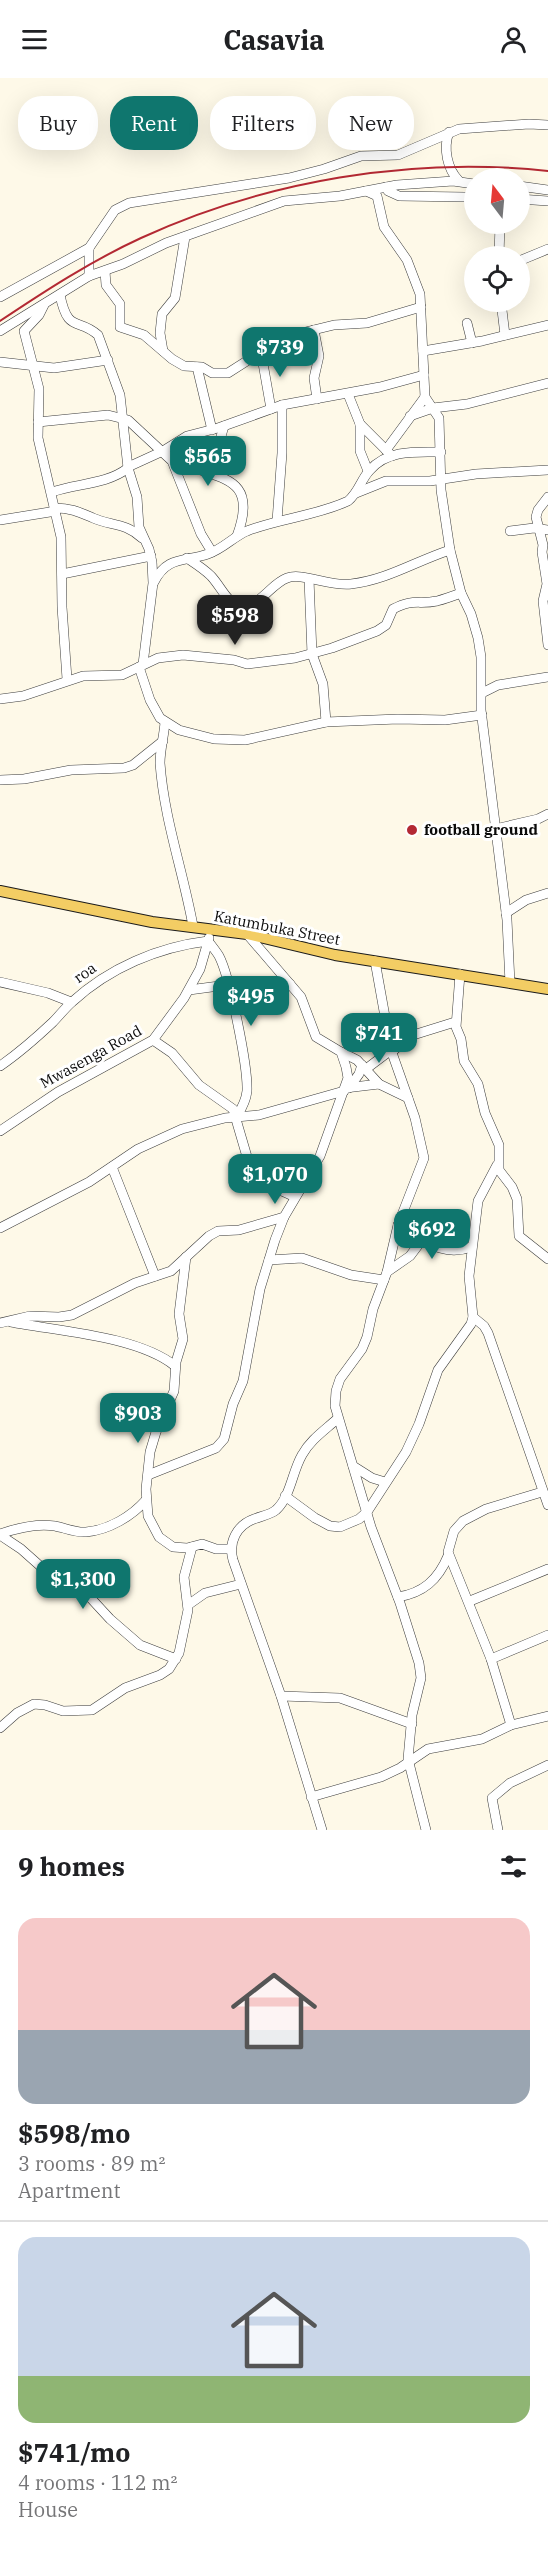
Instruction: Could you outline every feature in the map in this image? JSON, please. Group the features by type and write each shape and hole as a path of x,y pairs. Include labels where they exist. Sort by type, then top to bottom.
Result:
{"main road":[{"name":"Katumbuka Street","path":"0,891 152,922 193,926 210,935 247,934 335,955 548,989"}],"street":[{"path":"0,297 89,248 115,210 129,203 299,176 361,156 398,155 448,132 478,126 548,125"},
{"path":"448,132 446,154 458,181 460,192 464,194"},
{"path":"0,332 89,276 185,237 284,201 340,196 386,187 453,181 464,182"},
{"path":"386,187 388,191 399,196 464,198"},
{"path":"530,188 548,190"},
{"path":"366,191 377,196 384,227 407,260 420,294 425,397 439,418 441,490 450,550 461,594 471,614 478,638 482,715 510,945 510,983"},
{"path":"530,200 548,201"},
{"path":"163,351 160,333 162,314 175,298 185,237"},
{"path":"89,248 89,276"},
{"path":"530,256 548,249"},
{"path":"105,271 106,285 120,304 120,327 144,335 177,363 205,368 212,373 228,373 287,338 334,325 367,323 421,307"},
{"path":"60,295 70,320 98,336 120,395 128,467 136,497 139,527 150,556 153,584 141,666 154,709 165,722 179,730 231,741 326,722 445,720 482,715"},
{"path":"44,305 39,315 24,331 39,389 38,438 61,537 62,607 67,680"},
{"path":"502,312 504,336"},
{"path":"467,323 472,343"},
{"path":"423,351 472,343 548,325"},
{"path":"314,330 319,356 314,378 317,399"},
{"path":"261,352 271,409"},
{"path":"0,362 35,368 61,368 108,360"},
{"path":"197,367 212,430"},
{"path":"52,492 111,478 128,467 163,451 180,439 282,405 348,394 424,375"},
{"path":"410,416 433,408 437,410 467,404 548,383"},
{"path":"348,394 360,424 389,453 441,452"},
{"path":"153,584 162,568 177,560 212,552 237,536 277,521 348,501 355,494 368,471 389,453 410,416 425,397"},
{"path":"277,521 282,453 282,405"},
{"path":"38,422 108,415 124,418 163,451 190,468 227,479 242,492 242,522 237,536"},
{"path":"360,424 360,452 368,471"},
{"path":"178,477 220,440 224,426"},
{"path":"360,439 375,440"},
{"path":"163,451 171,461 201,534 212,552"},
{"path":"355,494 386,481 442,480 484,474 548,470"},
{"path":"548,497 537,513 544,530 547,585 543,594 548,645"},
{"path":"0,520 73,509 93,518 121,524 144,539"},
{"path":"510,531 534,528 544,530"},
{"path":"188,558 211,576 225,597 234,605 242,608 259,600 287,578 349,585 378,579 450,550"},
{"path":"62,574 150,556"},
{"path":"309,579 312,654 323,684 326,722"},
{"path":"0,699 10,699 36,692 83,676 115,677 158,658 183,656 253,664 312,654 377,631 386,625 393,609 403,604 415,600 436,601 461,594"},
{"path":"482,693 498,685 548,677"},
{"path":"165,722 160,761 172,838 193,926"},
{"path":"0,780 24,779 71,770 124,768 133,765 163,741"},
{"path":"495,829 546,816"},
{"path":"506,912 525,900 548,893"},
{"path":"247,934 302,997 316,1037 364,1067 380,1084 408,1098"},
{"path":"210,935 220,957 244,1061 247,1092 244,1106 237,1116"},
{"name":"Mwasenga Road","path":"0,1131 58,1092 153,1040 189,990 200,969 210,935"},
{"name":"roa","path":"0,1066 35,1040 71,1002 97,983 128,964 210,935"},
{"path":"375,962 392,1051 408,1098 424,1158 398,1225 364,1345 343,1374 335,1398 338,1419 352,1465 398,1597 421,1674 408,1762 426,1830"},
{"path":"285,1496 315,1518 333,1527 349,1525 367,1512 406,1452 438,1370 468,1330 473,1317 469,1293 471,1247 478,1201 497,1165 499,1145 485,1113 478,1084 464,1061 462,1043 455,1022 460,974"},
{"path":"0,982 48,993 71,1002"},
{"path":"189,990 219,986 240,989 290,984"},
{"path":"346,1089 364,1067 392,1051 410,1036 455,1022"},
{"path":"153,1040 172,1053 199,1085 231,1106 237,1116 250,1167 255,1176 264,1183 295,1197"},
{"path":"148,1475 216,1448 223,1443 233,1404 243,1381 260,1289 269,1260 284,1217 320,1156 346,1089 348,1072 341,1052"},
{"path":"0,1228 89,1182 138,1149 182,1129 237,1116 259,1115 346,1089 380,1084"},
{"path":"497,1165 517,1200 516,1222 519,1237 548,1259"},
{"path":"112,1167 155,1276"},
{"path":"4,1322 30,1316 72,1315 135,1283 171,1271 209,1236 218,1231 239,1230 284,1217"},
{"path":"398,1225 422,1240 450,1252 471,1247"},
{"path":"269,1260 302,1257 351,1275 385,1276 410,1256 422,1240"},
{"path":"186,1257 179,1314 183,1339 175,1366 174,1391 152,1445 146,1500 151,1525 159,1537 173,1547 192,1547 202,1544 216,1550 231,1549"},
{"path":"473,1317 484,1326 488,1333 548,1505"},
{"path":"4,1322 126,1344 160,1356 175,1366"},
{"path":"322,1830 281,1696 261,1644 231,1549 232,1539 244,1525 275,1510 285,1496 301,1456 317,1437 338,1419"},
{"path":"352,1465 361,1472 385,1482"},
{"path":"398,1597 415,1593 429,1584 442,1570 454,1531 463,1521 486,1509 542,1492"},
{"path":"0,1535 38,1525 81,1532 92,1531 128,1517 146,1500"},
{"path":"0,1535 21,1548 48,1573 86,1593 110,1619 140,1645 176,1659"},
{"path":"0,1728 22,1709 39,1704 63,1710 92,1710 125,1688 160,1676 176,1659 188,1605 184,1577 192,1547"},
{"path":"448,1556 470,1601 511,1725"},
{"path":"470,1601 548,1569"},
{"path":"188,1605 206,1593 241,1584"},
{"path":"491,1659 548,1635"},
{"path":"281,1696 340,1698 412,1724"},
{"path":"311,1797 381,1777 428,1749 482,1739 511,1725 548,1716"},
{"path":"498,1830 492,1798 510,1783 548,1765"}],"railway":[{"path":"0,321 104,256 188,218 238,201 288,188 392,171 444,167 496,167 548,171"}],"place":[{"name":"football ground","path":"412,830"}]}
